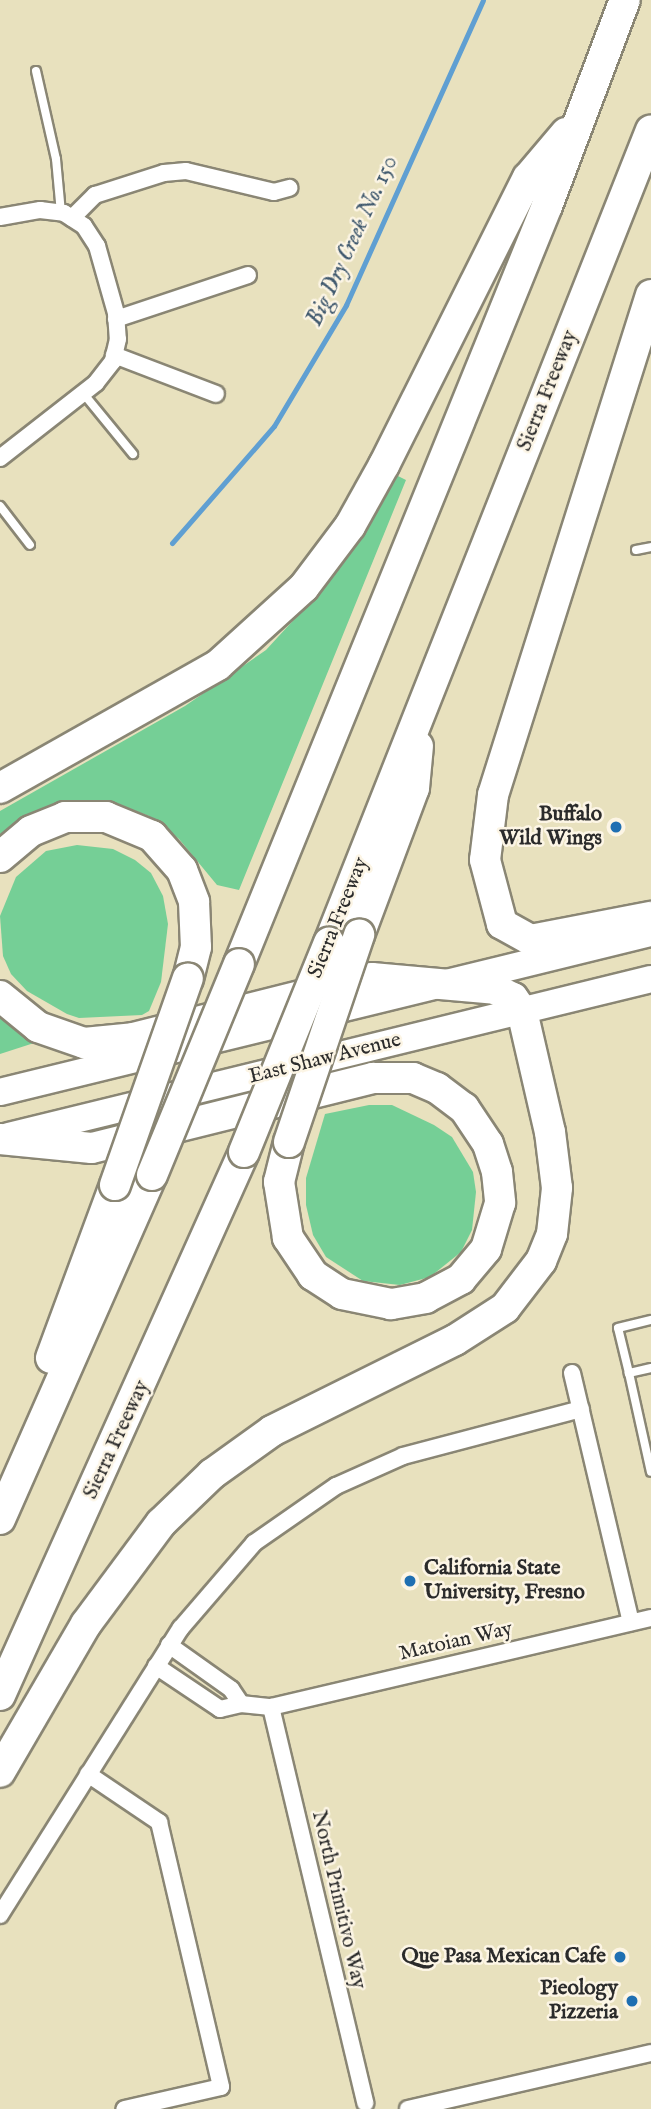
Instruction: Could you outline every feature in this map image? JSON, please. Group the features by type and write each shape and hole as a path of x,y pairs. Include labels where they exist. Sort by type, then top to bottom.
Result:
{"highway":[{"path":"0,1519 152,1175 239,964 625,0"},
{"path":"0,788 218,665 304,587 350,526 378,476 528,178 580,117"},
{"name":"Sierra Freeway","path":"0,1695 244,1152 651,130"},
{"path":"651,295 493,795 485,860 502,924 522,937 554,939 651,917"},
{"path":"0,1139 92,1148 373,1077 404,1077 450,1097 474,1120 488,1144 497,1172 500,1203 486,1249 461,1279 426,1298 391,1304 342,1294 313,1275 288,1238 279,1182 289,1142 359,935 414,788 422,708"},
{"path":"0,857 31,831 65,817 106,817 152,836 182,870 192,895 196,947 188,978 115,1185 0,1497"},
{"path":"0,996 38,1027 84,1043 133,1038 372,978 452,982 495,989 513,998 522,1011 557,1173 552,1234 533,1275 505,1308 474,1330 272,1431 191,1493 148,1538 106,1594 0,1772"}],"main road":[{"path":"0,1092 651,933"},
{"name":"East Shaw Avenue","path":"0,1139 651,979"}],"street":[{"path":"66,216 95,195 164,173 186,171 274,192 289,188"},
{"path":"0,217 40,210 66,216 84,226 97,246 116,319 114,355 96,383 0,458"},
{"path":"116,319 248,275"},
{"path":"114,355 216,394"},
{"path":"572,1373 631,1622"},
{"path":"0,1915 169,1645 254,1543 336,1486 403,1456 581,1409"},
{"name":"Matoian Way","path":"156,1666 220,1709 241,1704 271,1707 651,1618"},
{"path":"169,1645 231,1689 241,1704"},
{"name":"North Primitivo Way","path":"271,1707 361,2106 380,2109"},
{"path":"88,1774 159,1822 221,2087 124,2109"},
{"path":"408,2109 651,2053"}],"lane":[{"path":"36,71 66,216"},
{"path":"83,393 133,454"},
{"path":"0,506 30,545"},
{"path":"636,550 651,547"},
{"path":"651,1320 618,1328 651,1472"},
{"path":"629,1373 651,1368"}],"green space":[{"path":"394,474 406,480 239,890 217,885 179,839 149,816 118,804 88,800 42,811 0,834 0,811 185,706 266,650 334,576"},
{"path":"77,845 113,849 135,860 151,873 163,896 168,924 161,982 149,1011 142,1015 79,1018 67,1014 27,991 11,974 3,956 0,916 16,877 46,851"},
{"path":"0,1017 35,1041 34,1043 0,1054"},
{"path":"369,1105 392,1105 434,1125 452,1137 473,1172 476,1192 472,1230 461,1252 430,1277 400,1285 363,1281 326,1257 313,1235 306,1205 306,1178 325,1114"}],"waterway":[{"name":"Big Dry Creek No. 150","path":"172,543 274,426 346,305 483,0"}],"place":[{"name":"Buffalo Wild Wings","path":"616,827"},
{"name":"California State University, Fresno","path":"410,1581"},
{"name":"Que Pasa Mexican Cafe","path":"620,1957"},
{"name":"Pieology Pizzeria","path":"632,2001"}]}
